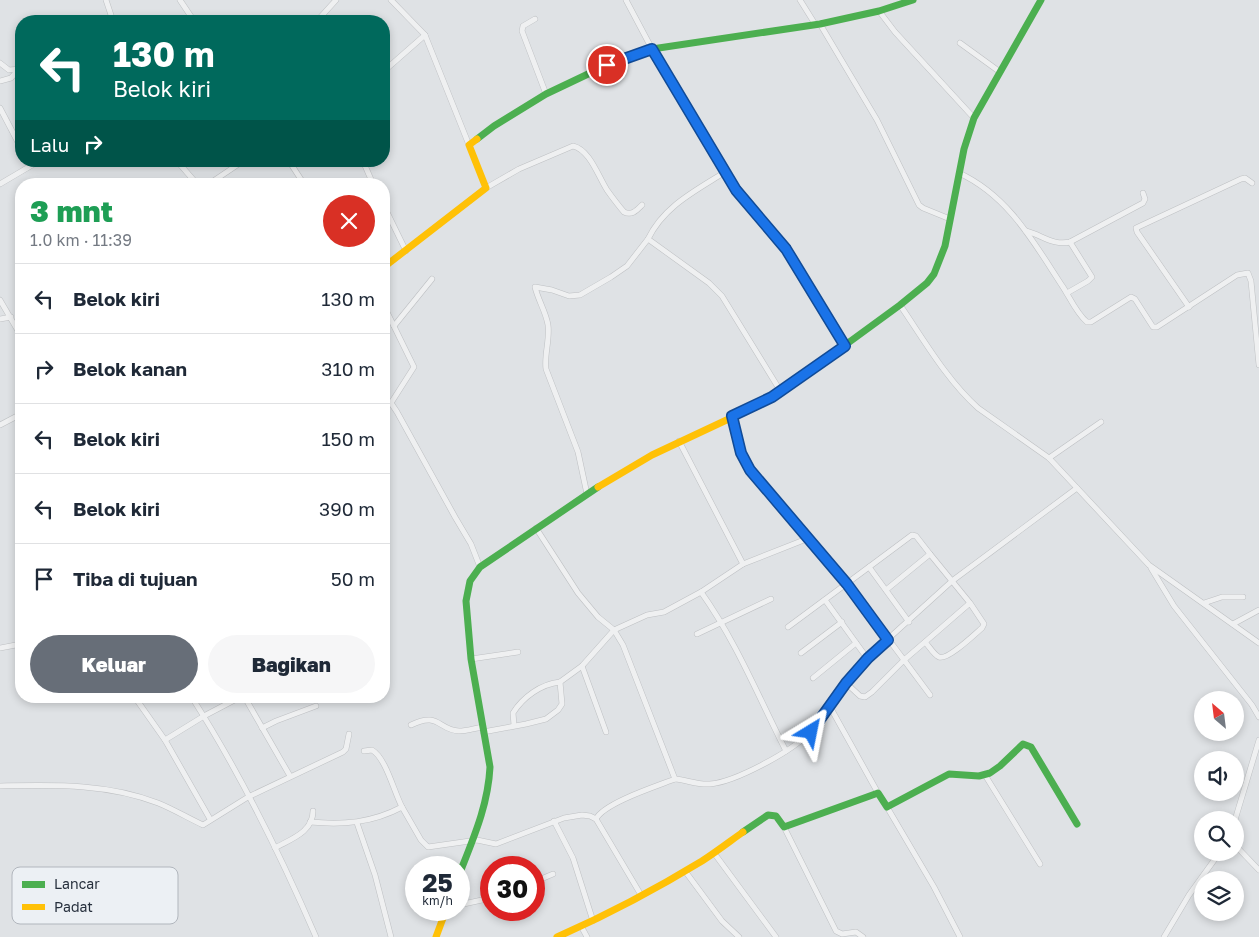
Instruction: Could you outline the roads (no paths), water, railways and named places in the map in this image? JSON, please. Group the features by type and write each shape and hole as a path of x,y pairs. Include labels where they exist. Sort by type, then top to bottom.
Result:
{"street":[{"path":"106,0 111,15"},
{"path":"180,0 190,15"},
{"path":"322,15 336,0"},
{"path":"391,0 426,36 486,188"},
{"path":"626,0 652,49 725,172 742,198 786,249 845,346"},
{"path":"800,0 877,120 919,205 950,219"},
{"path":"469,145 508,116 546,94 607,65 652,49 817,24 880,10 913,0"},
{"path":"466,856 481,817 489,785 490,767 471,660 467,619 467,590 470,581 480,566 587,494 679,441 763,403 781,392 927,283 934,274 945,246 966,141 974,118 1041,0"},
{"path":"880,10 895,32 974,118"},
{"path":"535,19 523,26 522,31 546,94"},
{"path":"390,66 426,36"},
{"path":"960,43 1000,72"},
{"path":"0,64 9,70 15,69"},
{"path":"0,82 11,78 15,74"},
{"path":"0,108 15,137"},
{"path":"390,263 486,188 518,169 573,146 579,148 590,160 606,188 624,212 628,214 634,213 642,205"},
{"path":"0,184 26,167"},
{"path":"182,167 193,178"},
{"path":"218,178 235,167"},
{"path":"293,167 300,178"},
{"path":"587,494 578,452 546,370 548,326 544,308 535,287 569,296 580,295 611,277 627,266 648,239 654,227 673,206 725,172"},
{"path":"959,173 972,178 1004,204 1025,231 1084,320 1088,322 1131,297 1135,299 1155,328 1237,275 1248,273 1251,281 1259,365"},
{"path":"1189,307 1136,228 1241,179 1245,178 1252,183"},
{"path":"1025,231 1040,235 1053,242 1063,244 1070,242 1144,203 1143,193"},
{"path":"390,218 406,251"},
{"path":"648,239 708,283 722,296 781,392"},
{"path":"1067,293 1092,277 1070,242"},
{"path":"394,326 432,280"},
{"path":"0,300 15,325"},
{"path":"900,305 941,365 970,402 1049,458 1149,565 1259,643"},
{"path":"0,318 11,317"},
{"path":"390,318 414,367 391,403 471,544 480,566"},
{"path":"732,416 741,453 750,470 847,584 930,695"},
{"path":"0,425 15,417"},
{"path":"1049,458 1102,422"},
{"path":"679,441 743,564"},
{"path":"596,819 604,809 675,779 697,784 720,783 786,751 811,732 829,704 868,658 952,581 1076,488"},
{"path":"536,528 578,593 598,616 614,630 628,656 675,779"},
{"path":"788,626 912,535 916,536 984,624 982,628 952,654 944,658 938,657 925,642"},
{"path":"514,725 513,713 528,696 549,684 560,682 582,666 614,630 647,615 664,612 701,592 743,564 809,538"},
{"path":"886,590 930,554"},
{"path":"1149,565 1174,606 1252,705 1259,717"},
{"path":"869,567 908,622"},
{"path":"701,592 721,623 786,751"},
{"path":"1204,603 1222,597 1243,597"},
{"path":"696,634 771,599"},
{"path":"825,600 868,658"},
{"path":"846,683 860,696 864,697 872,692 904,660 970,604"},
{"path":"1233,624 1259,610"},
{"path":"801,653 842,622"},
{"path":"813,678 856,644"},
{"path":"0,648 15,645"},
{"path":"471,660 518,652"},
{"path":"582,666 606,732"},
{"path":"411,725 432,720 459,731 526,724 546,719 558,710 562,700 560,682"},
{"path":"139,703 165,740 210,819"},
{"path":"196,703 275,848 316,937"},
{"path":"165,740 229,703"},
{"path":"247,703 290,776"},
{"path":"829,704 960,937"},
{"path":"262,728 316,706"},
{"path":"0,786 49,785 96,787 126,793 159,803 203,825 248,797 343,752 346,749 349,734"},
{"path":"1238,811 1259,740"},
{"path":"887,808 949,774 959,773 973,776 993,772 1003,764 1016,748 1023,744 1031,747 1078,824"},
{"path":"364,751 372,750 379,756 402,807 420,840 426,846 481,840 496,844 554,821 590,816 596,819 641,895"},
{"path":"985,775 1040,864"},
{"path":"784,827 878,793"},
{"path":"310,822 357,823 377,818 402,807"},
{"path":"275,848 304,831 312,820 313,810"},
{"path":"558,937 593,921 685,871 768,815 776,816 784,827 836,931 842,934 856,932 860,933 863,937"},
{"path":"554,821 573,858 593,921"},
{"path":"357,823 375,875 391,937"},
{"path":"714,853 776,937"},
{"path":"1244,854 1259,870"},
{"path":"1164,937 1189,895 1214,861"},
{"path":"685,871 722,922 739,937"},
{"path":"545,877 552,874"},
{"path":"436,937 442,921"},
{"path":"581,926 587,937"}]}
